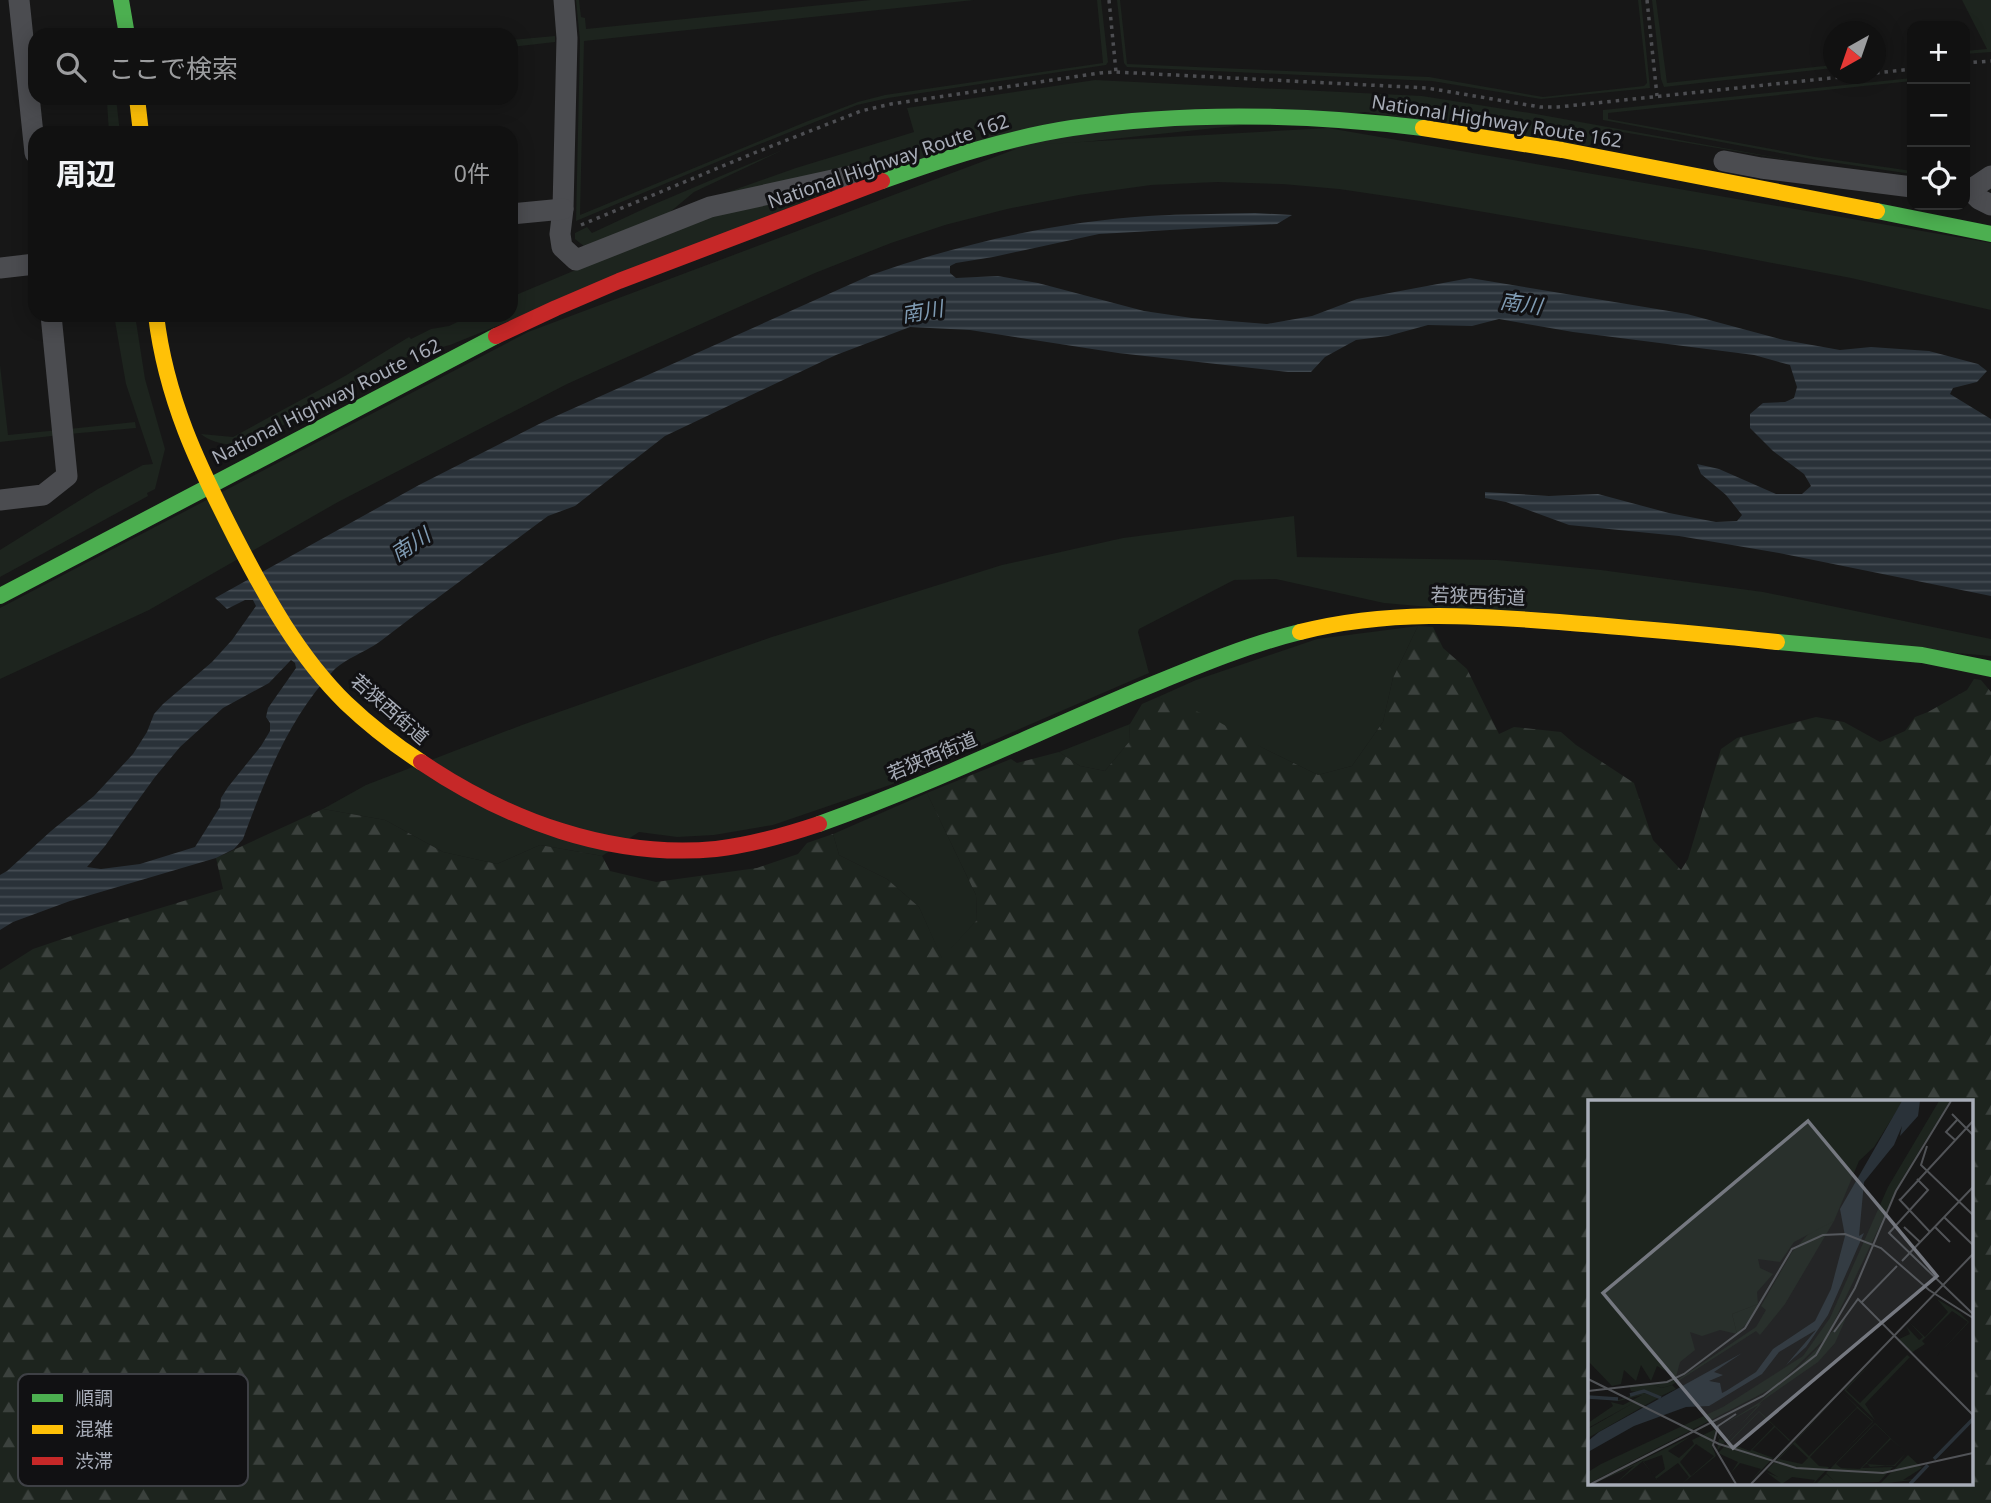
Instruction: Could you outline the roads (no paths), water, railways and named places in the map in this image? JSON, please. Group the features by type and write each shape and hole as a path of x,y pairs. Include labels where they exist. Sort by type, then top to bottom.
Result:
{"main road":[{"path":"121,0 126,28"},
{"path":"138,105 140,126"},
{"name":"National Highway Route 162","path":"0,596 536,317 691,253 885,180 1026,136 1116,122 1177,119 1272,117 1397,125 1501,139 1628,162 1991,234"},
{"name":"若狭西街道","path":"157,322 170,391 184,432 253,574 309,658 346,702 395,745 456,786 508,811 608,844 644,849 688,850 719,848 767,839 860,809 1191,668 1258,643 1316,627 1372,617 1444,615 1616,626 1815,647 1913,654 1973,663 1991,669"}],"street":[{"path":"19,0 28,86"},
{"path":"564,0 568,38 560,234 562,247 576,260 710,207 852,176 876,173 885,180"},
{"path":"30,105 32,126"},
{"path":"1628,162 1639,146 1761,168 1907,186"},
{"path":"1970,188 1991,176"},
{"path":"1970,192 1991,205"},
{"path":"518,213 563,209"},
{"path":"0,268 28,265"},
{"path":"0,500 43,495 67,477 52,322"}],"water":[{"name":"南川","path":"1255,213 1292,215 1277,224 1099,234 956,263 950,266 950,273 956,278 998,276 1038,283 1144,311 1267,324 1312,316 1357,299 1470,278 1687,314 1784,340 1840,350 1871,347 1929,351 1978,364 1987,371 1977,382 1953,388 1950,394 1991,419 1991,596 1779,553 1679,536 1569,525 1506,502 1485,498 1485,492 1549,496 1598,494 1669,513 1716,522 1737,521 1742,515 1726,495 1701,474 1697,464 1719,469 1776,494 1802,494 1811,486 1804,474 1773,451 1750,428 1750,414 1763,403 1785,402 1794,398 1797,387 1790,365 1754,355 1573,332 1499,319 1472,326 1428,325 1388,336 1356,340 1325,357 1311,372 1288,372 1118,353 970,330 910,327 836,355 665,436 575,506 548,516 382,640 338,667 317,689 291,729 260,794 243,839 234,849 216,858 70,901 13,922 0,930 0,875 94,796 133,754 147,732 154,714 212,662 232,640 256,606 253,600 245,600 227,609 215,598 419,485 545,421 871,275 973,244 1078,223 1148,216","holes":["291,660 296,668 268,708 266,717 270,723 270,731 228,787 221,798 220,807 195,847 140,864 101,869 87,867 180,747 223,708 269,683"]}]}
